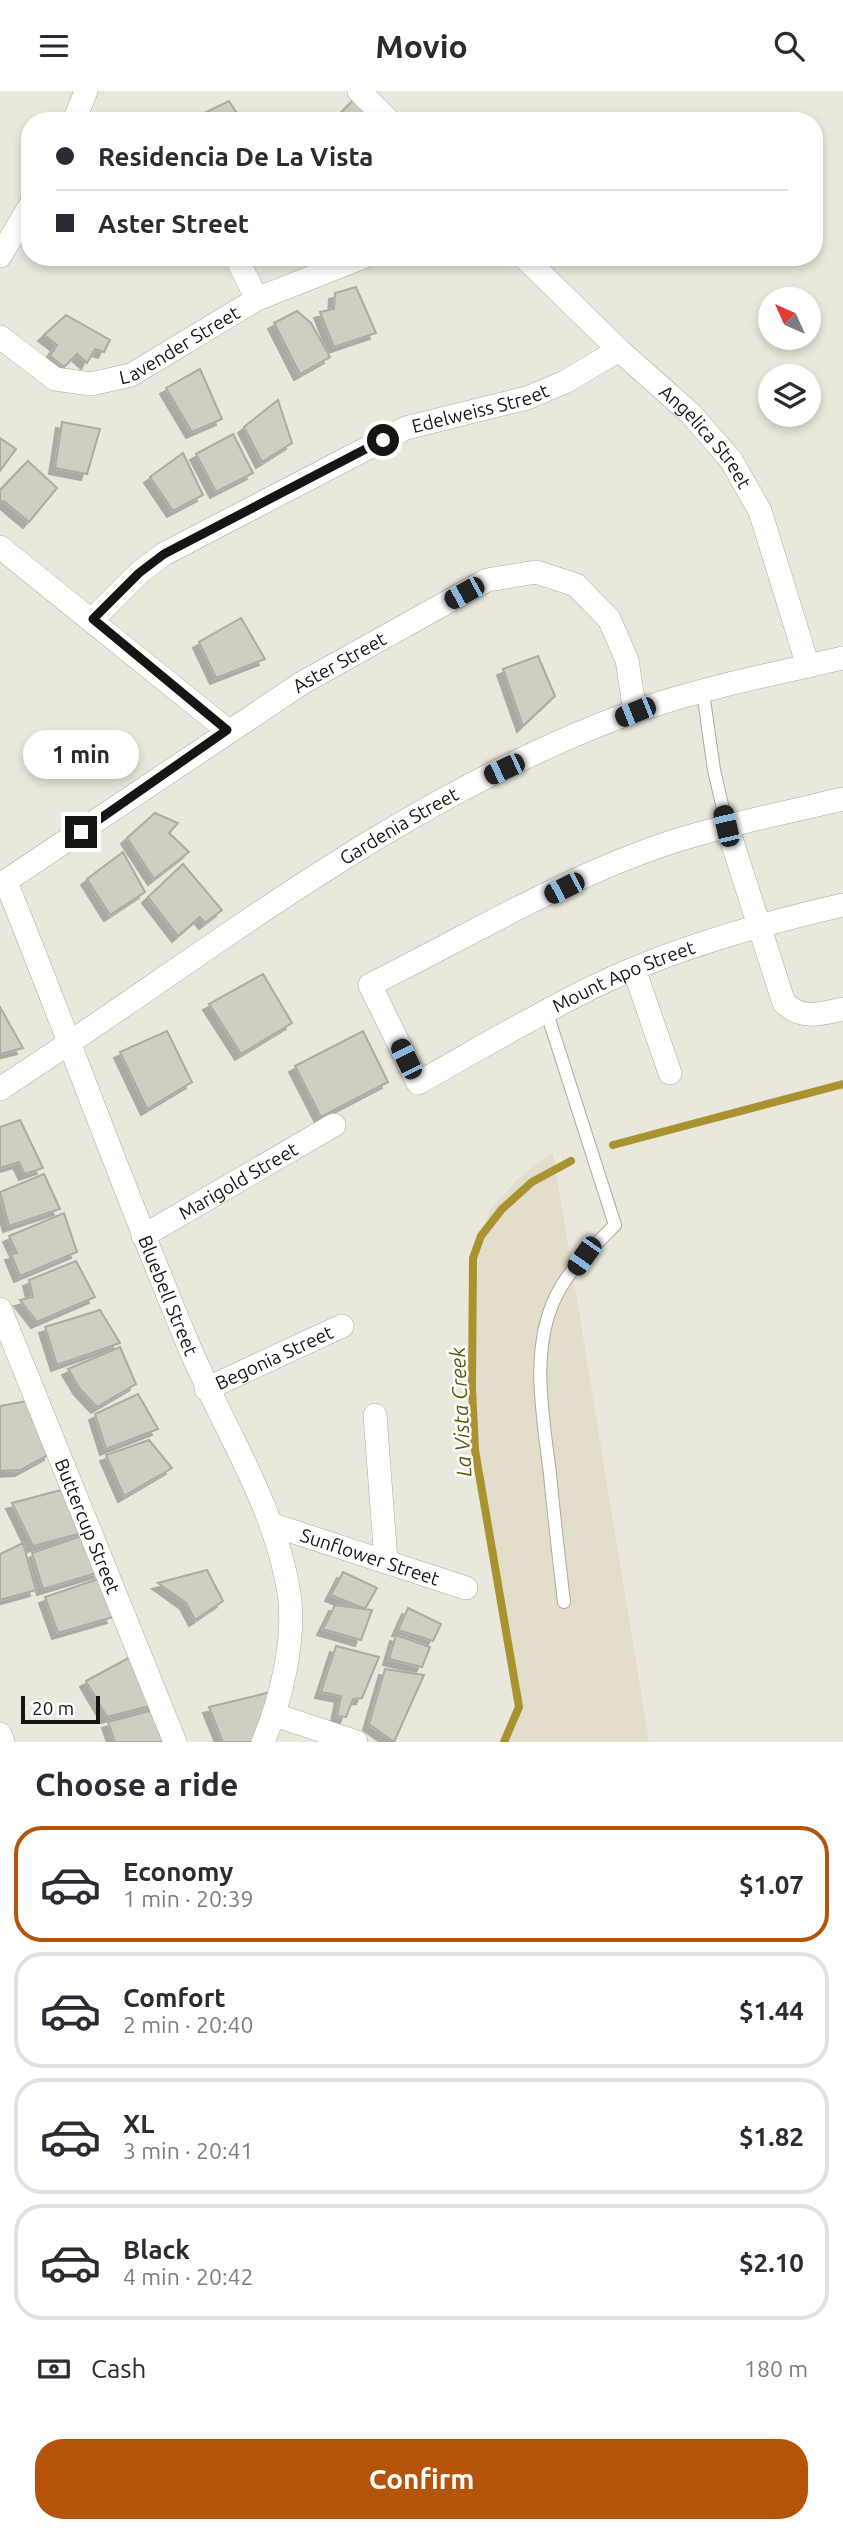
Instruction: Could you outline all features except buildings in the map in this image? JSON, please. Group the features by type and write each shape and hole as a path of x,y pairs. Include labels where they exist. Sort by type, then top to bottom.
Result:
{"street":[{"path":"78,112 86,91"},
{"path":"359,91 379,112"},
{"path":"0,256 21,221"},
{"path":"240,266 257,299"},
{"name":"Lavender Street","path":"0,337 55,380 91,384 131,375 257,299 340,266"},
{"name":"Angelica Street","path":"533,266 691,414 731,460 760,511 808,666"},
{"name":"Edelweiss Street","path":"93,619 139,573 164,554 406,428 527,398 565,382 620,350"},
{"path":"0,547 93,619 227,730"},
{"name":"Aster Street","path":"3,883 227,730 302,683 487,580 536,572 576,585 610,619 627,660 635,712"},
{"name":"Gardenia Street","path":"0,1089 402,820 563,741 635,712 843,658"},
{"path":"843,799 726,826 780,996 791,1010 810,1015 843,1009"},
{"name":"Mount Apo Street","path":"726,826 642,852 588,876 370,985 418,1083 547,1010 634,969 757,925 843,905"},
{"name":"Bluebell Street","path":"3,883 71,1043 143,1236 206,1389 273,1525 289,1595 287,1658 275,1715 263,1742"},
{"path":"634,969 670,1073"},
{"name":"Marigold Street","path":"143,1236 334,1125"},
{"name":"Buttercup Street","path":"0,1309 175,1742"},
{"name":"Begonia Street","path":"206,1389 342,1326"},
{"path":"375,1415 386,1562"},
{"name":"Sunflower Street","path":"273,1525 466,1588"},
{"path":"275,1715 356,1742"},
{"path":"0,1734 3,1742"}],"lane":[{"path":"704,692 714,770 726,826"},
{"path":"547,1010 615,1225 584,1256 557,1295 544,1334 542,1401 564,1602"}],"shaded area":[{"path":"553,1153 649,1742 504,1742 519,1707 475,1450 472,1388 473,1258 490,1210 519,1178"}],"waterway":[{"name":"La Vista Creek","path":"613,1145 843,1084"},
{"name":"La Vista Creek","path":"504,1742 519,1707 475,1450 472,1388 473,1258 481,1236 502,1209 532,1182 571,1161"}],"route":[{"path":"81,832 227,730 93,619 139,573 164,554 383,440"}]}
